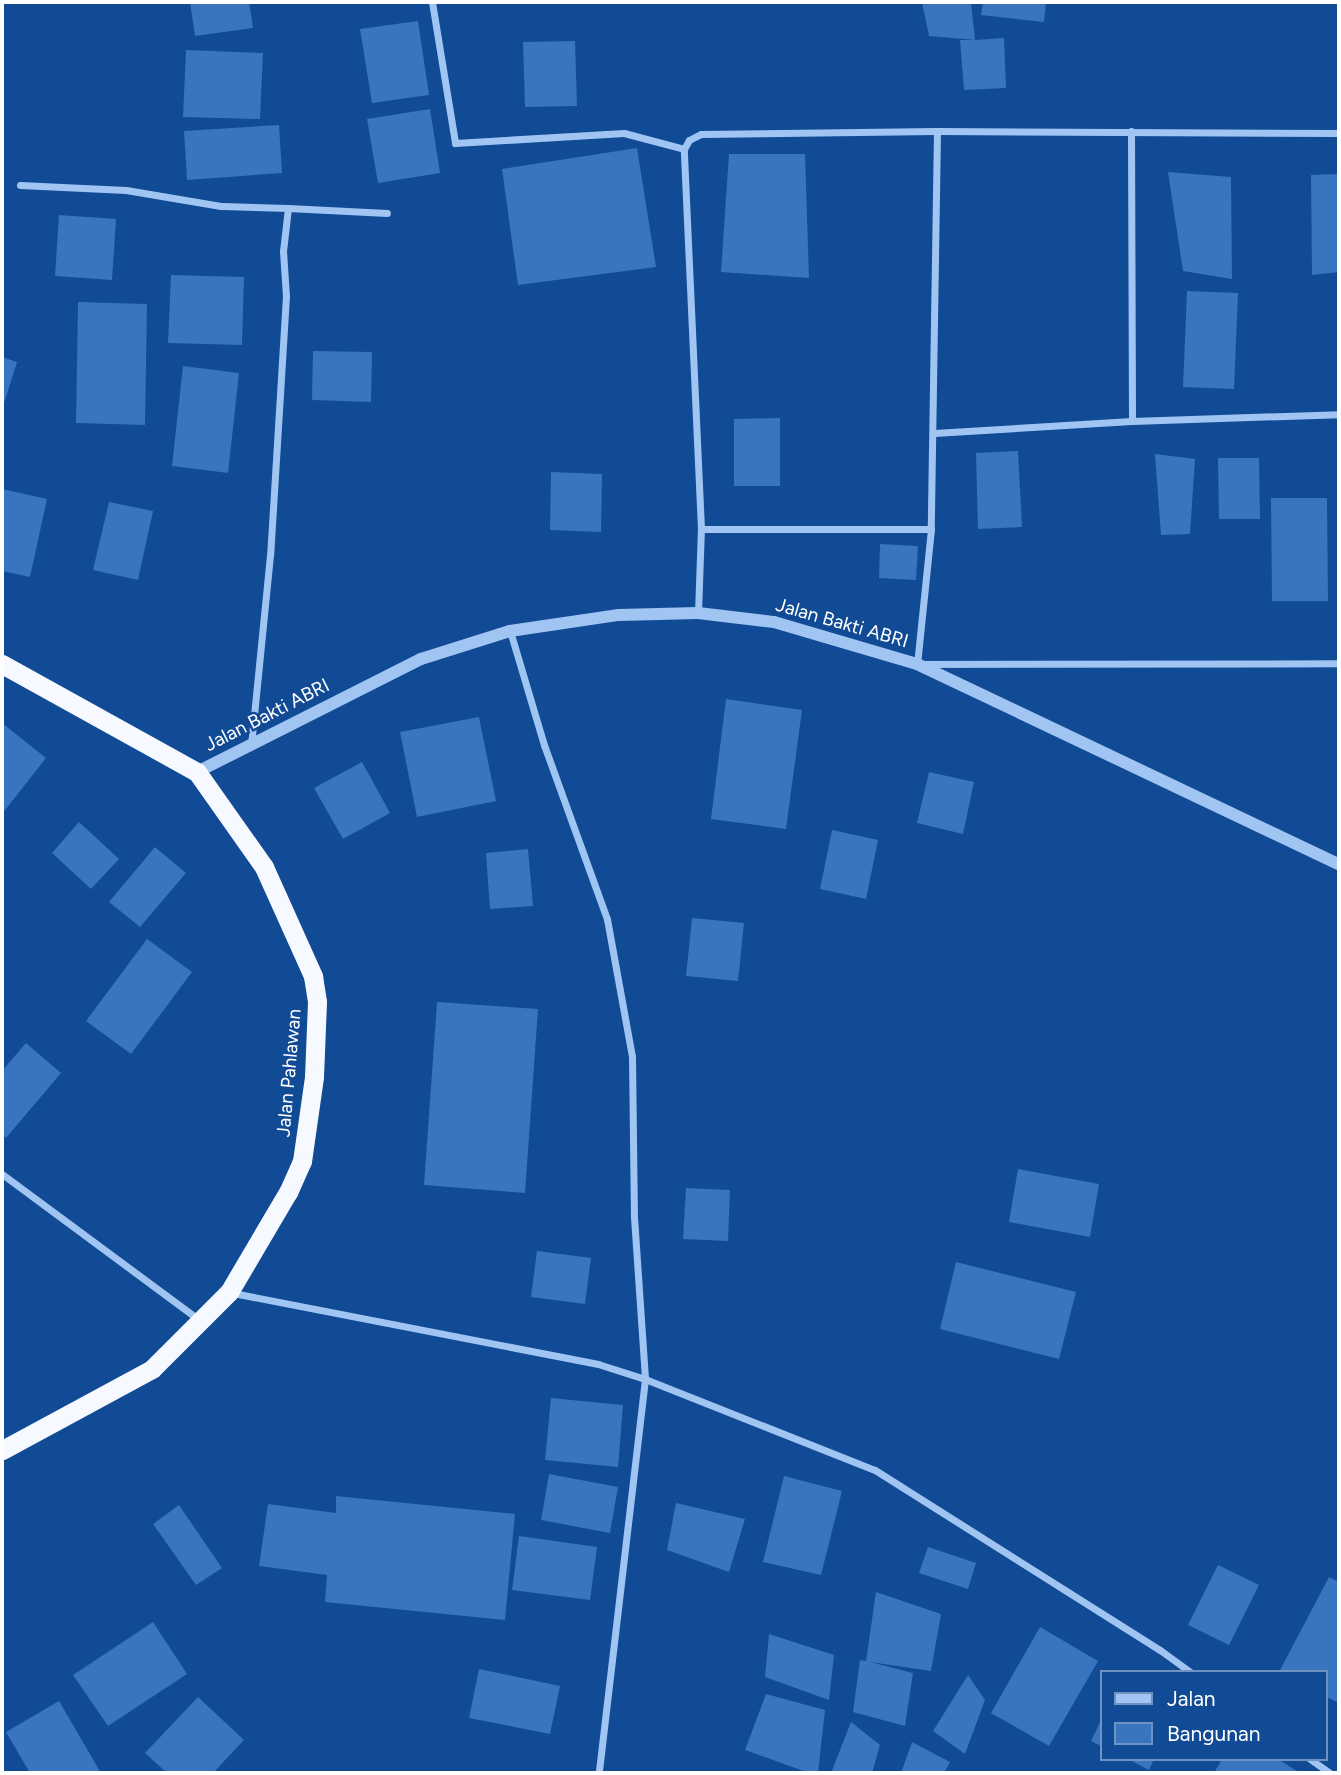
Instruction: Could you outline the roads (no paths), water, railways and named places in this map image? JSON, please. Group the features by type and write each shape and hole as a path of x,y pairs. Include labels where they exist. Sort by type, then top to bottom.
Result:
{"highway":[{"name":"Jalan Pahlawan","path":"2,664 197,772 264,867 313,976 317,1002 314,1077 302,1161 288,1192 229,1292 152,1369 2,1450"}],"street":[{"path":"432,2 455,143 624,133 684,149"},
{"path":"937,131 931,529 917,664 1339,663"},
{"path":"698,613 701,529 684,149 689,140 701,134 937,131 1339,133"},
{"path":"1131,131 1132,421"},
{"path":"20,184 126,190 222,206 387,213"},
{"path":"251,744 270,555 286,296 283,251 288,208"},
{"path":"934,433 1132,421 1339,414"},
{"path":"701,529 931,529"},
{"name":"Jalan Bakti ABRI","path":"197,772 421,659 510,631 620,615 698,613 775,622 917,664 1339,864"},
{"path":"510,631 544,745 607,919 632,1057 634,1217 645,1379 599,1773"},
{"path":"2,1174 202,1321"},
{"path":"229,1292 598,1364 645,1379 875,1470 1160,1650 1187,1670"},
{"path":"1313,1761 1330,1773"}]}
